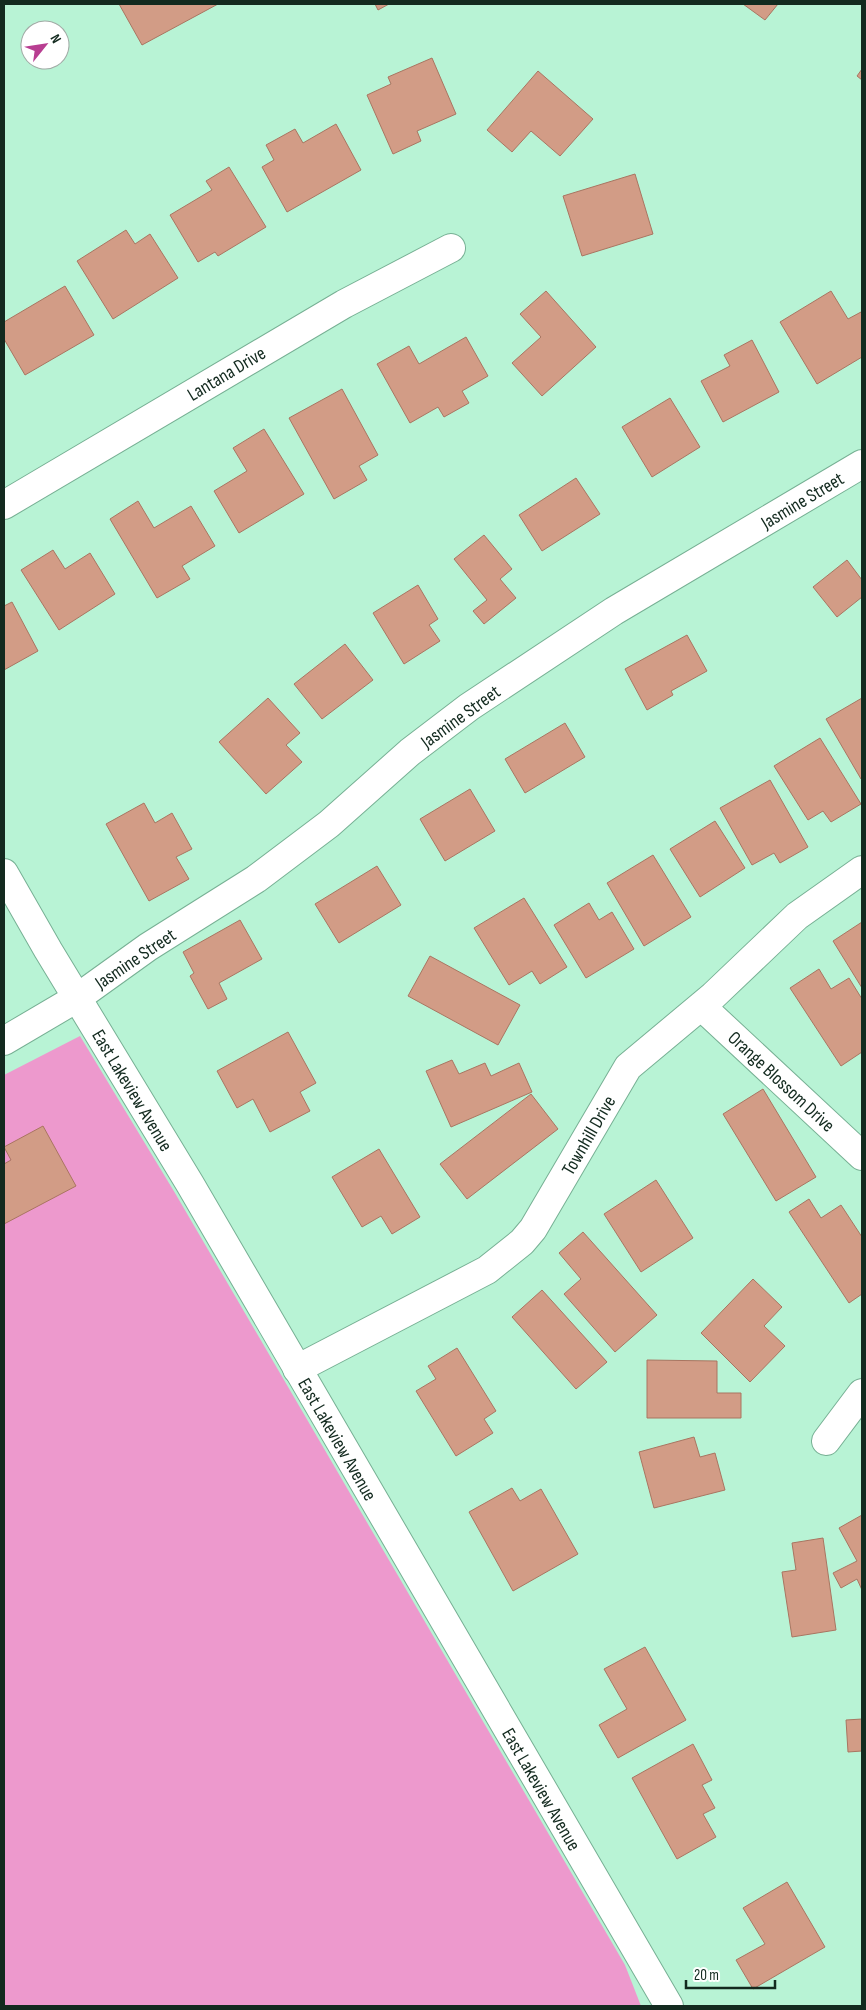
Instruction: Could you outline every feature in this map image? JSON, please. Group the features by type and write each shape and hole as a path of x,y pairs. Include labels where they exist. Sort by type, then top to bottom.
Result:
{"street":[{"name":"Lantana Drive","path":"4,505 344,304 451,248"},
{"name":"Jasmine Street","path":"4,1041 77,998 148,947 256,879 329,824 410,752 469,708 614,611 862,464"},
{"name":"Townhill Drive","path":"298,1369 487,1270 522,1242 533,1230 628,1067 701,1006 798,916 862,870"},
{"name":"East Lakeview Avenue","path":"4,873 77,998 190,1184 669,2006"},
{"name":"Orange Blossom Drive","path":"701,1006 862,1156"},
{"path":"826,1441 862,1393"}],"shaded area":[{"path":"80,1036 175,1193 625,1965 641,2006 4,2006 4,1075"}],"building":[{"path":"119,4 218,4 142,45"},
{"path":"375,4 389,4 378,10"},
{"path":"743,4 778,4 765,20"},
{"path":"432,58 456,114 417,131 421,141 393,154 367,95 391,84 388,77"},
{"path":"862,69 862,80 857,76"},
{"path":"538,71 593,119 560,156 531,131 512,152 487,130"},
{"path":"336,124 361,170 287,212 262,167 274,160 266,145 295,129 303,143"},
{"path":"229,167 266,227 218,256 215,252 198,262 170,215 212,190 206,181"},
{"path":"635,174 653,234 582,256 563,196"},
{"path":"126,230 135,244 150,234 178,278 113,319 77,261"},
{"path":"65,286 94,335 25,375 4,339 4,322"},
{"path":"546,291 596,347 542,396 512,363 541,337 520,314"},
{"path":"831,291 848,319 861,312 862,357 817,384 780,322"},
{"path":"466,337 488,376 462,391 469,403 444,417 438,407 410,423 377,364 409,346 419,364"},
{"path":"752,340 779,392 723,422 701,381 730,366 724,355"},
{"path":"342,389 378,455 359,466 367,480 334,499 289,418"},
{"path":"670,398 700,447 652,477 622,427"},
{"path":"264,429 304,494 239,533 214,491 247,471 233,448"},
{"path":"576,478 600,514 542,551 519,515"},
{"path":"138,501 154,528 191,506 215,546 182,566 190,579 157,598 110,519"},
{"path":"484,535 512,569 500,579 516,598 484,624 473,611 487,600 454,559"},
{"path":"53,550 65,569 90,553 115,594 59,630 21,570"},
{"path":"847,560 862,580 862,597 837,617 813,587"},
{"path":"418,585 438,619 429,625 440,641 404,664 373,613"},
{"path":"12,602 38,651 4,670 4,606"},
{"path":"687,635 707,671 671,691 673,695 647,710 625,669"},
{"path":"345,644 373,680 322,719 294,684"},
{"path":"268,698 300,733 286,745 302,762 266,794 219,742"},
{"path":"862,698 862,778 861,779 826,719"},
{"path":"565,723 585,757 525,793 505,759"},
{"path":"820,738 861,804 831,822 823,811 808,820 774,766"},
{"path":"770,780 808,847 780,863 774,853 752,865 720,808"},
{"path":"470,789 495,831 445,861 420,819"},
{"path":"144,803 155,823 172,813 192,849 176,857 189,879 149,901 106,824"},
{"path":"715,821 745,868 700,897 670,849"},
{"path":"653,855 691,917 644,946 607,883"},
{"path":"377,866 401,905 339,943 315,904"},
{"path":"524,898 567,967 540,984 532,971 509,985 474,928"},
{"path":"589,903 599,920 612,912 634,949 586,978 554,925"},
{"path":"240,920 262,959 219,983 227,999 208,1009 190,976 194,973 183,952"},
{"path":"862,922 862,988 833,941"},
{"path":"430,956 520,1005 498,1045 408,996"},
{"path":"819,969 831,989 849,978 862,999 862,1052 841,1066 790,988"},
{"path":"288,1032 316,1083 300,1092 310,1111 270,1132 253,1099 237,1108 217,1071"},
{"path":"452,1060 459,1074 485,1063 491,1076 519,1063 532,1092 451,1127 426,1071"},
{"path":"763,1089 816,1177 776,1201 723,1114"},
{"path":"531,1094 558,1129 467,1199 440,1164"},
{"path":"43,1126 76,1186 4,1224 4,1164 11,1160 4,1147"},
{"path":"379,1149 420,1217 392,1234 381,1216 362,1227 332,1177"},
{"path":"656,1180 693,1238 641,1272 604,1214"},
{"path":"809,1199 821,1218 841,1205 862,1237 862,1294 849,1303 789,1212"},
{"path":"583,1232 657,1315 615,1352 564,1294 581,1279 559,1253"},
{"path":"753,1279 782,1307 764,1326 785,1346 750,1382 701,1333"},
{"path":"542,1290 607,1362 576,1389 512,1317"},
{"path":"457,1348 496,1411 484,1419 493,1433 456,1456 416,1391 436,1379 428,1366"},
{"path":"647,1360 717,1361 717,1393 741,1393 741,1418 647,1418"},
{"path":"694,1437 700,1457 715,1453 725,1490 654,1508 639,1452"},
{"path":"512,1488 520,1501 541,1489 578,1554 513,1591 469,1512"},
{"path":"862,1515 862,1590 857,1579 841,1588 833,1573 857,1561 839,1528"},
{"path":"823,1538 836,1630 792,1637 782,1572 796,1570 792,1543"},
{"path":"645,1647 686,1720 618,1758 599,1725 627,1709 604,1669"},
{"path":"862,1719 862,1751 848,1752 846,1720"},
{"path":"693,1744 712,1780 702,1785 715,1808 703,1814 716,1837 677,1859 632,1778"},
{"path":"787,1882 825,1947 753,1989 736,1960 765,1944 743,1908"}]}
